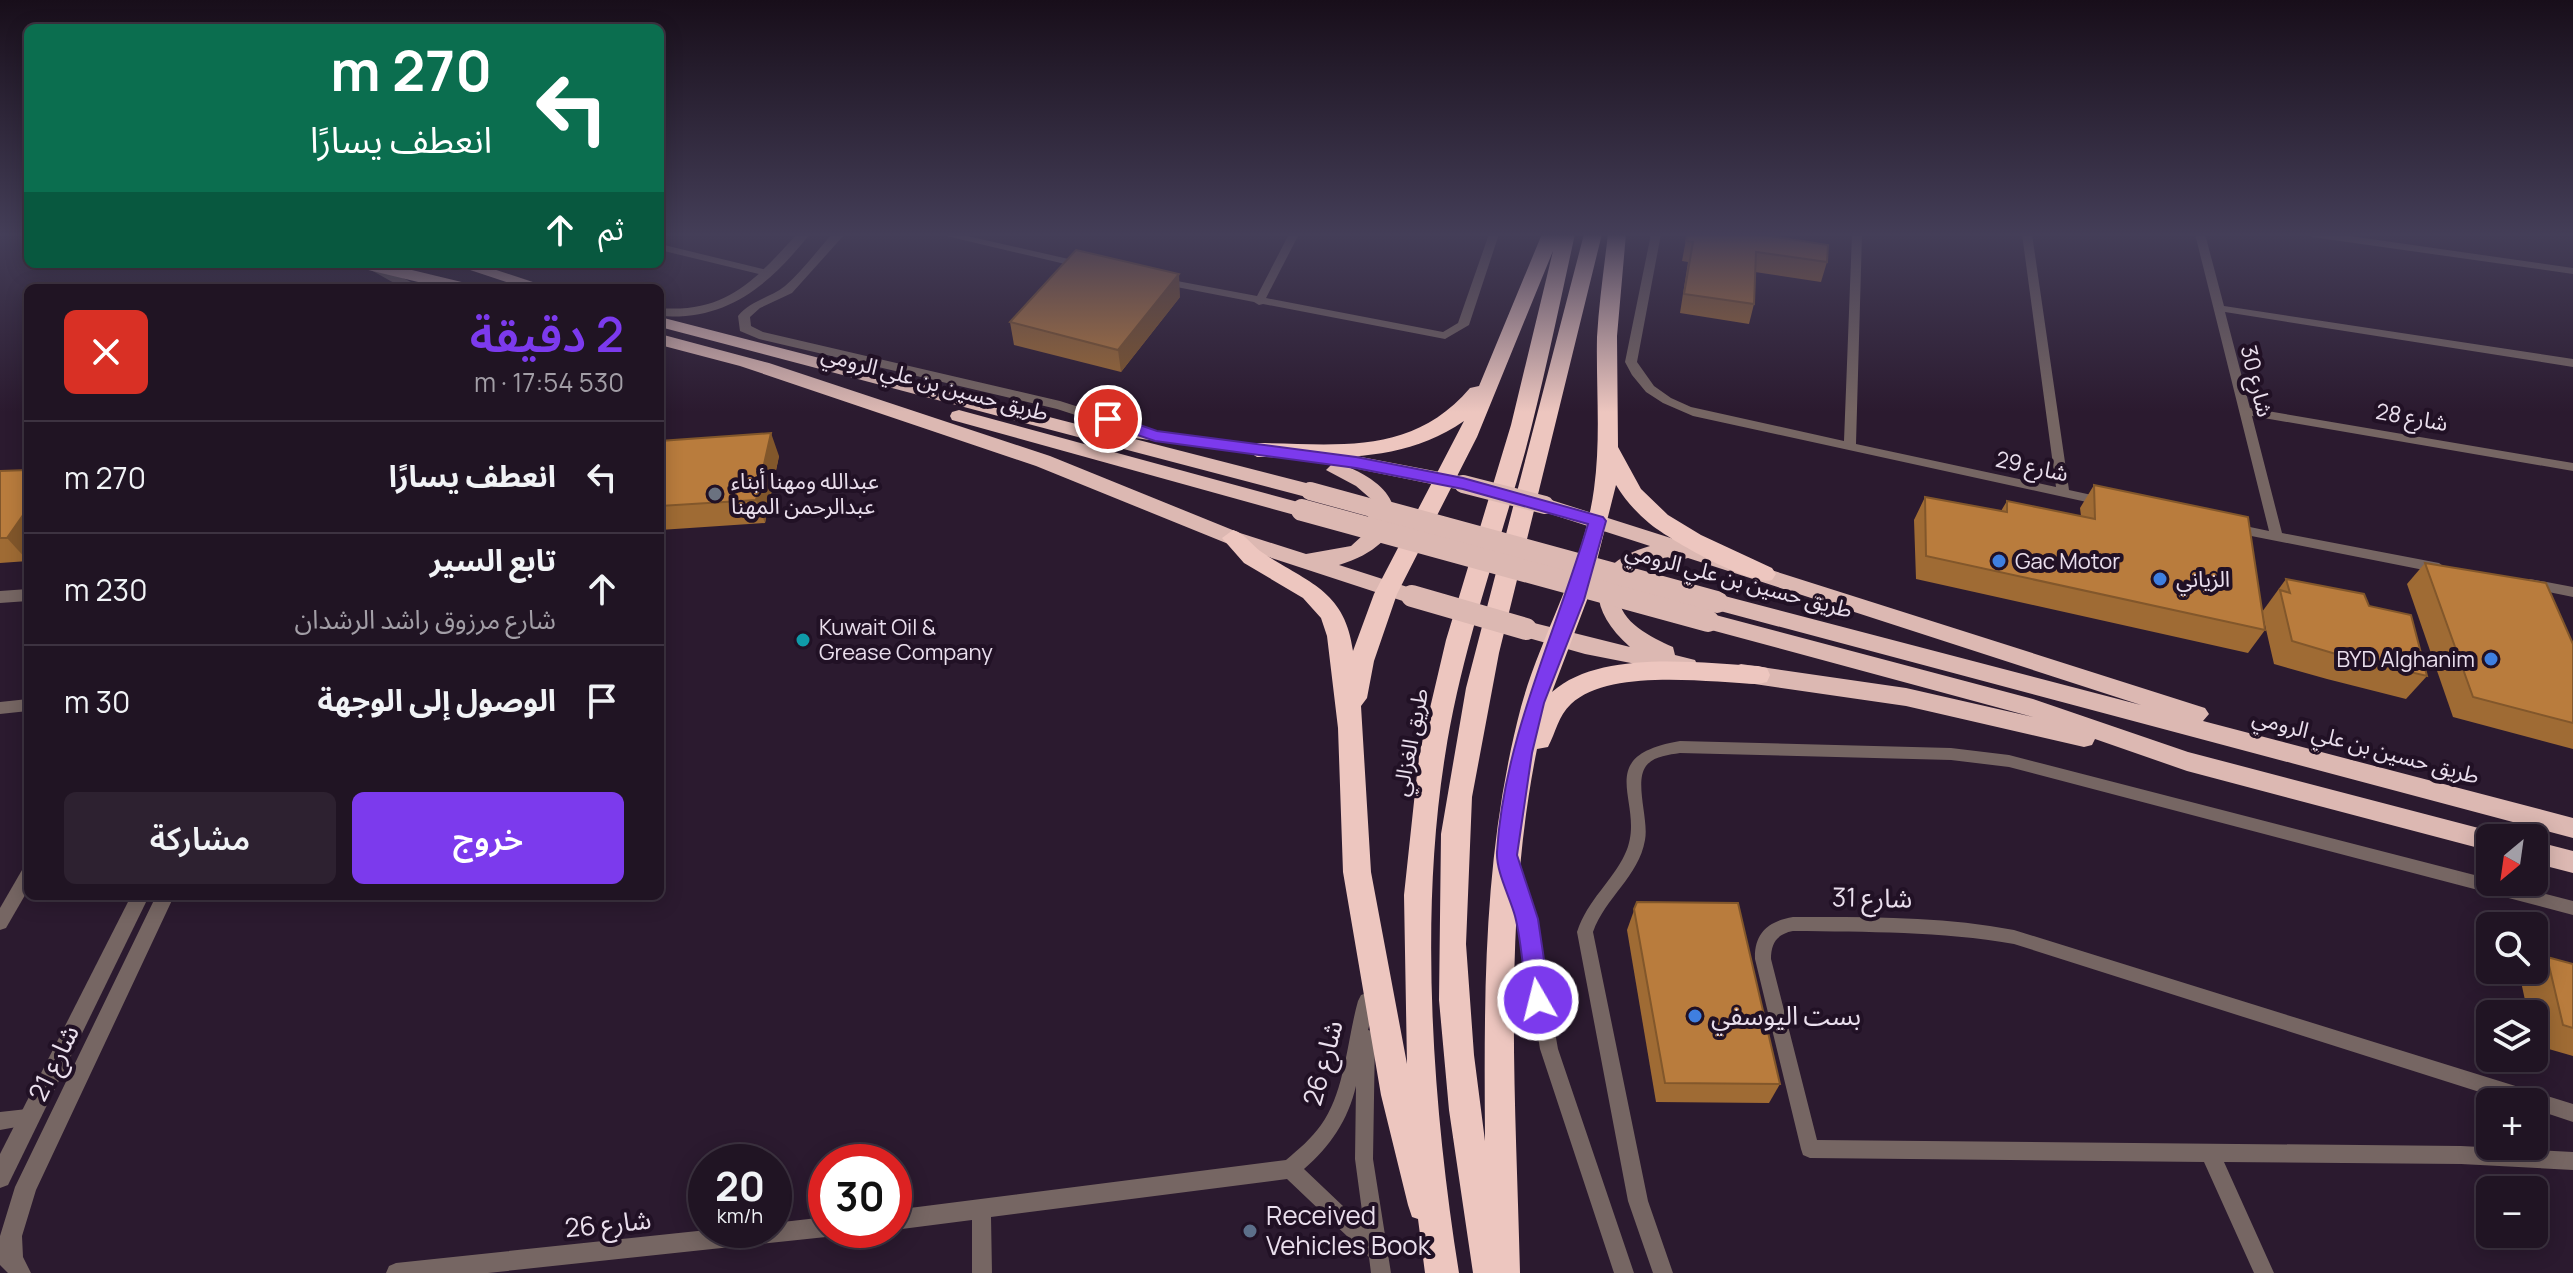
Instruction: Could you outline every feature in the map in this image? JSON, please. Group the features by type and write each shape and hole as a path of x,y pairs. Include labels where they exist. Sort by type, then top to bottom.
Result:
{"highway":[{"path":"1351,728 1366,639 1386,589 1453,482 1526,293"},
{"name":"طريق الغزالي","path":"1440,1258 1417,1011 1416,932 1425,810 1432,754 1466,614 1515,448 1552,293"},
{"path":"1490,1273 1469,1154 1455,1005 1452,916 1455,835 1476,695 1595,293"},
{"path":"1503,1273 1498,961 1507,855 1523,753 1535,703 1575,600 1605,491 1609,450 1609,293"},
{"name":"طريق حسين بن علي الرومي","path":"664,323 930,393 1306,501"},
{"name":"طريق حسين بن علي الرومي","path":"664,340 748,365 853,386 1306,501 1713,611 2357,771 2573,828"},
{"path":"1257,450 1371,448 1430,437 1461,414 1501,352"},
{"path":"748,365 1055,466 1233,538 1386,589 1559,639 1656,661 1906,697 2187,761"},
{"path":"930,393 1155,436 1310,457 1453,482 1545,505 2262,735 2357,771"},
{"path":"1609,450 1631,492 1655,516 1685,535 1764,574"},
{"path":"1233,538 1245,537 1316,559 1345,557 1369,546 1387,512 1380,493 1360,478 1323,466 1310,457"},
{"path":"1233,538 1252,557 1293,578 1332,614 1339,636 1351,728 1357,872 1414,1174 1440,1258"},
{"path":"1758,675 1664,653 1641,644 1623,630 1611,614 1607,590 1618,568 1633,558 1652,553 1686,554 1764,574"},
{"name":"طريق حسين بن علي الرومي","path":"1713,611 2033,708 2187,761 2476,837"},
{"path":"1515,807 1546,718 1559,700 1580,685 1606,677 1758,675"},
{"path":"2548,856 2573,862"}],"street":[{"path":"664,312 684,315 713,310 745,293"},
{"path":"755,293 756,297 768,300"},
{"path":"781,293 744,316 745,328 751,332 1060,405 1155,436"},
{"path":"1218,293 1435,337 1460,330 1473,293"},
{"path":"1259,302 1263,293"},
{"name":"شارع 29","path":"1644,293 1632,351 1636,375 1660,398 1697,413 2124,506"},
{"path":"1850,447 1855,293"},
{"path":"2035,293 2063,493"},
{"name":"شارع 30","path":"2214,293 2277,538"},
{"path":"2218,308 2573,363"},
{"name":"شارع 28","path":"2244,411 2573,467"},
{"path":"2216,525 2447,569"},
{"path":"2510,580 2573,592"},
{"path":"0,597 24,595"},
{"path":"0,604 24,602"},
{"path":"0,708 24,705"},
{"path":"1663,1273 1638,1201 1585,932 1635,851 1633,784 1642,760 1655,752 1680,747 1951,754 2009,761 2573,908"},
{"path":"1507,855 1527,919 1549,1049 1624,1273"},
{"path":"0,923 24,882"},
{"name":"شارع 21","path":"0,1177 138,900"},
{"name":"شارع 21","path":"11,1261 16,1212 26,1187 163,900"},
{"name":"شارع 31","path":"2573,1113 2045,945 1983,929 1946,925 1793,924 1774,929 1764,942 1763,959 1810,1149 2461,1155 2573,1161"},
{"path":"1372,957 1367,1001 1364,1159 1381,1273"},
{"name":"شارع 26","path":"1290,1169 1327,1137 1342,1109 1355,1066 1360,1022 1367,1001"},
{"path":"0,1121 27,1118"},
{"path":"2210,1153 2264,1273"},
{"path":"912,1218 1290,1169 1378,1252"},
{"path":"981,1211 982,1273"},
{"name":"شارع 26","path":"396,1273 808,1229"}],"building":[{"path":"1036,293 1163,293 1118,350 1010,322"},
{"path":"1754,293 1754,304 1684,294"},
{"path":"771,433 756,500 664,506 664,441"},
{"path":"24,470 24,514 7,538 0,538 0,471"},
{"path":"2094,485 2248,517 2265,630 1926,556 1925,497 2007,512 2007,501 2095,519"},
{"name":"BYD Alghanim","path":"2425,563 2546,583 2573,644 2573,723 2473,697"},
{"path":"2286,579 2364,594 2369,606 2411,615 2427,676 2292,641 2280,590 2290,593"},
{"name":"بست اليوسفي","path":"1637,902 1738,903 1780,1084 1665,1083 1634,909"},
{"path":"2548,957 2573,964 2573,1028 2563,1025"}],"place":[{"name":"عبدالله ومهنا أبناء عبدالرحمن المهنا","path":"715,494"},
{"name":"Gac Motor","path":"1999,561"},
{"name":"الزياني","path":"2160,579"},
{"name":"Kuwait Oil & Grease Company","path":"803,640"},
{"name":"BYD Alghanim","path":"2491,659"},
{"name":"بست اليوسفي","path":"1695,1016"},
{"name":"Received Vehicles Book","path":"1250,1231"}],"route":[{"path":"1108,419 1155,436 1356,462 1463,484 1597,521 1575,600 1535,703 1523,753 1507,855 1527,919 1538,1000"}]}
